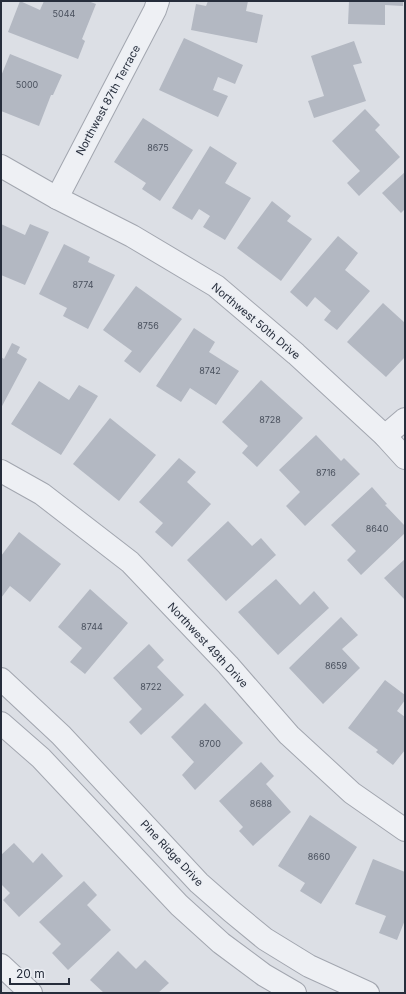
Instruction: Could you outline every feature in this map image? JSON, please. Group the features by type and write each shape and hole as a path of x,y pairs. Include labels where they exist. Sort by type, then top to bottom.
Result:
{"street":[{"name":"Northwest 87th Terrace","path":"57,198 155,10 158,1"},
{"name":"Northwest 50th Drive","path":"1,166 57,198 132,236 216,286 296,354 385,436 405,458"},
{"path":"385,436 405,419"},
{"name":"Northwest 49th Drive","path":"1,471 42,494 130,562 228,665 289,735 352,793 405,830"},
{"name":"Pine Ridge Drive","path":"1,680 61,735 199,883 230,911 265,938 309,966 368,993"},
{"path":"1,723 41,758 179,905 221,943 264,975 295,993"},
{"path":"1,965 31,993"}],"building":[{"path":"20,1 40,10 44,1 88,1 96,4 82,39 85,41 78,59 8,32"},
{"path":"208,1 248,1 246,11 263,15 257,43 191,30 196,4 206,6"},
{"path":"349,1 403,1 403,6 385,5 385,25 348,24"},
{"path":"184,38 243,65 235,84 218,77 213,90 228,96 218,117 159,90"},
{"path":"354,41 362,63 353,65 366,101 314,118 308,101 324,96 311,56"},
{"path":"10,54 62,75 53,95 51,95 39,126 1,111 1,76"},
{"path":"365,109 380,125 375,130 400,157 359,196 347,183 360,171 332,141"},
{"path":"143,118 193,150 160,201 142,189 146,183 114,162"},
{"path":"210,146 237,163 225,183 251,198 225,240 203,227 210,216 199,209 192,220 172,208"},
{"path":"405,172 405,209 401,213 382,193"},
{"path":"272,201 291,216 287,221 312,239 281,281 237,248"},
{"path":"1,224 25,235 30,224 49,232 25,285 1,275"},
{"path":"338,236 358,253 345,270 370,291 337,330 324,320 331,311 315,297 307,307 290,292"},
{"path":"64,244 90,257 88,262 115,275 88,329 63,316 67,308 39,294"},
{"path":"136,286 182,319 140,373 124,361 132,351 103,330"},
{"path":"383,303 405,323 405,357 386,377 347,342"},
{"path":"194,328 215,342 209,352 239,371 216,405 190,388 181,402 156,386"},
{"path":"12,343 20,347 17,353 27,359 1,408 1,357 4,359"},
{"path":"261,380 303,418 257,467 242,453 248,446 222,422"},
{"path":"39,381 69,400 79,385 98,396 61,455 11,424"},
{"path":"110,418 156,455 119,501 73,464"},
{"path":"316,435 341,461 344,458 360,474 305,526 286,506 300,492 279,470"},
{"path":"179,458 196,472 187,482 211,504 172,547 155,532 163,523 139,502"},
{"path":"372,487 387,504 385,505 405,526 405,533 361,575 347,560 356,551 331,525"},
{"path":"228,521 252,546 261,538 276,555 226,601 187,560"},
{"path":"19,532 61,564 30,602 10,586 1,598 1,556"},
{"path":"405,559 405,600 384,578"},
{"path":"276,579 300,605 314,591 329,608 278,655 238,612"},
{"path":"90,589 128,623 85,674 70,662 82,648 58,627"},
{"path":"341,617 358,635 342,649 360,668 323,704 289,668"},
{"path":"149,644 164,660 157,667 184,695 141,735 129,722 142,709 113,678"},
{"path":"385,680 405,695 405,700 397,711 405,717 405,750 393,765 376,752 378,750 348,728"},
{"path":"205,703 243,743 195,790 182,775 194,762 171,737"},
{"path":"261,762 274,776 266,784 291,812 253,846 239,831 243,827 219,801"},
{"path":"310,815 357,847 321,904 300,891 305,883 278,866"},
{"path":"14,843 33,863 42,853 63,876 19,917 3,900 10,893 1,884 1,855"},
{"path":"373,859 405,872 405,920 397,940 379,933 386,916 355,904"},
{"path":"84,881 97,895 87,905 111,930 68,970 52,953 61,944 39,922"},
{"path":"118,951 136,969 145,960 169,983 158,993 104,993 90,980"}]}
